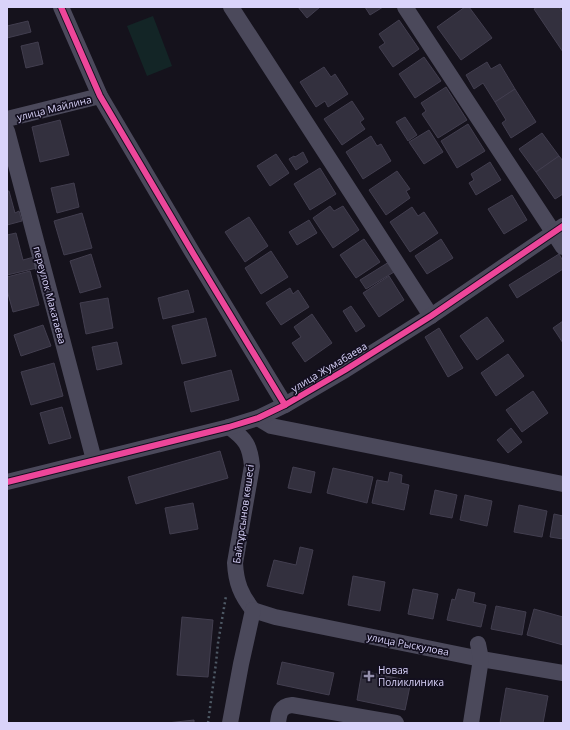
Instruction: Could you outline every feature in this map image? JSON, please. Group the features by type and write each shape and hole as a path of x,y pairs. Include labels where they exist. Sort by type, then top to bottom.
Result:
{"street":[{"path":"61,7 100,96 285,405"},
{"path":"231,7 431,316"},
{"path":"405,7 558,229 563,247"},
{"name":"улица Майлина","path":"7,119 100,96"},
{"name":"переулок Макатаева","path":"7,131 94,460"},
{"name":"улица Жумабаева","path":"7,482 229,427 258,418 285,405 345,370 431,316 558,229"},
{"path":"258,418 271,426 563,484"},
{"name":"Байтұрсынов көшесі","path":"229,427 238,433 246,442 251,456 252,466 235,563 236,575 241,592 253,610"},
{"path":"230,723 253,610"},
{"name":"улица Рыскулова","path":"253,610 275,617 479,651 563,673"},
{"path":"471,723 479,651"},
{"path":"278,723 280,712 287,705 396,723"}],"path":[{"path":"208,723 218,643 227,592"}],"shaded area":[{"path":"153,16 172,66 147,76 127,26"}],"building":[{"path":"298,7 320,7 307,18"},
{"path":"365,7 383,7 370,15"},
{"path":"465,7 469,7 492,38 461,60 437,27"},
{"path":"538,7 559,7 563,13 563,52 534,9"},
{"path":"399,20 419,49 393,67 379,47 385,43 379,34"},
{"path":"28,21 31,32 7,38 7,26"},
{"path":"38,42 43,64 26,68 21,46"},
{"path":"424,57 441,81 415,98 399,74"},
{"path":"487,62 491,69 500,64 515,89 495,102 483,83 474,89 466,75"},
{"path":"324,67 331,77 335,74 348,94 328,107 325,101 316,107 300,82"},
{"path":"446,87 467,120 438,138 422,114 426,111 421,103"},
{"path":"515,89 536,122 511,138 502,123 506,120 495,102"},
{"path":"352,101 364,119 360,122 365,129 342,145 324,119"},
{"path":"405,117 417,135 408,141 396,122"},
{"path":"60,120 69,155 40,162 32,127"},
{"path":"468,124 485,151 457,168 441,141"},
{"path":"429,130 443,152 424,164 409,142"},
{"path":"542,133 559,156 536,172 519,149"},
{"path":"371,136 377,146 381,144 391,161 363,179 346,152"},
{"path":"303,152 308,162 296,170 289,159"},
{"path":"276,154 289,173 270,186 257,166"},
{"path":"559,156 563,161 563,194 555,199 536,172"},
{"path":"490,162 501,180 476,195 469,183 474,180 471,174"},
{"path":"320,168 336,194 310,210 294,184"},
{"path":"397,171 410,189 406,191 410,198 386,215 369,190"},
{"path":"74,183 79,207 57,213 51,188"},
{"path":"7,191 9,191 15,213 19,211 22,221 7,225"},
{"path":"512,195 527,220 504,234 488,209"},
{"path":"330,206 334,211 343,206 359,230 333,248 313,218"},
{"path":"412,207 418,216 424,212 438,233 410,252 390,222"},
{"path":"82,213 92,248 64,255 54,221"},
{"path":"249,217 268,246 245,262 225,232"},
{"path":"309,220 317,233 297,245 289,232"},
{"path":"16,233 23,260 34,257 37,268 7,275 7,235"},
{"path":"364,239 380,262 356,278 340,255"},
{"path":"441,239 453,258 427,274 415,256"},
{"path":"271,251 288,277 261,294 245,268"},
{"path":"91,254 101,287 80,293 70,261"},
{"path":"559,254 563,261 563,269 517,298 509,285"},
{"path":"389,262 394,272 366,289 360,280"},
{"path":"30,271 39,305 13,312 7,290 7,277"},
{"path":"389,276 404,300 379,317 363,293"},
{"path":"290,288 293,294 298,290 309,307 281,325 266,303"},
{"path":"188,290 194,312 163,319 158,298"},
{"path":"108,298 113,328 86,334 80,303"},
{"path":"351,306 365,326 356,332 343,311"},
{"path":"312,314 332,343 305,362 292,343 301,337 294,327"},
{"path":"487,317 504,341 477,360 460,336"},
{"path":"206,318 216,356 182,364 172,326"},
{"path":"563,321 563,343 553,328"},
{"path":"43,325 51,346 21,356 14,335"},
{"path":"439,328 463,368 448,377 425,337"},
{"path":"117,342 122,364 97,370 92,347"},
{"path":"508,354 524,376 496,396 481,373"},
{"path":"54,363 63,396 31,405 21,372"},
{"path":"231,370 239,400 191,412 184,382"},
{"path":"533,391 548,413 522,432 506,410"},
{"path":"62,407 71,438 49,444 40,413"},
{"path":"511,428 522,442 508,453 497,440"},
{"path":"220,451 228,478 136,504 128,477"},
{"path":"293,467 315,472 311,493 288,488"},
{"path":"333,468 373,477 367,503 327,493"},
{"path":"390,472 402,475 401,483 409,485 404,510 372,503 377,480 388,482"},
{"path":"435,490 457,495 452,518 430,514"},
{"path":"465,495 492,501 487,526 460,520"},
{"path":"193,503 198,529 170,534 165,508"},
{"path":"519,505 547,511 542,537 514,532"},
{"path":"554,514 563,516 563,539 550,537"},
{"path":"300,547 313,550 303,594 267,586 274,560 296,565"},
{"path":"353,576 385,582 380,611 348,605"},
{"path":"413,589 438,594 433,619 408,614"},
{"path":"458,589 475,593 473,602 486,605 481,627 447,620 452,599 455,600"},
{"path":"496,606 526,612 522,635 491,629"},
{"path":"534,609 563,617 563,645 527,635"},
{"path":"182,617 213,620 208,677 177,675"},
{"path":"282,662 334,673 329,695 277,684"},
{"path":"362,671 411,681 405,710 357,700"},
{"path":"506,688 548,696 543,723 500,723"},
{"path":"194,720 194,723 167,723"}],"cycle path":[{"path":"61,7 100,96 285,405"},
{"path":"7,482 229,427 258,418 285,405 345,370 431,316 563,226"}],"place":[{"name":"Новая Поликлиника","path":"369,676"}]}
